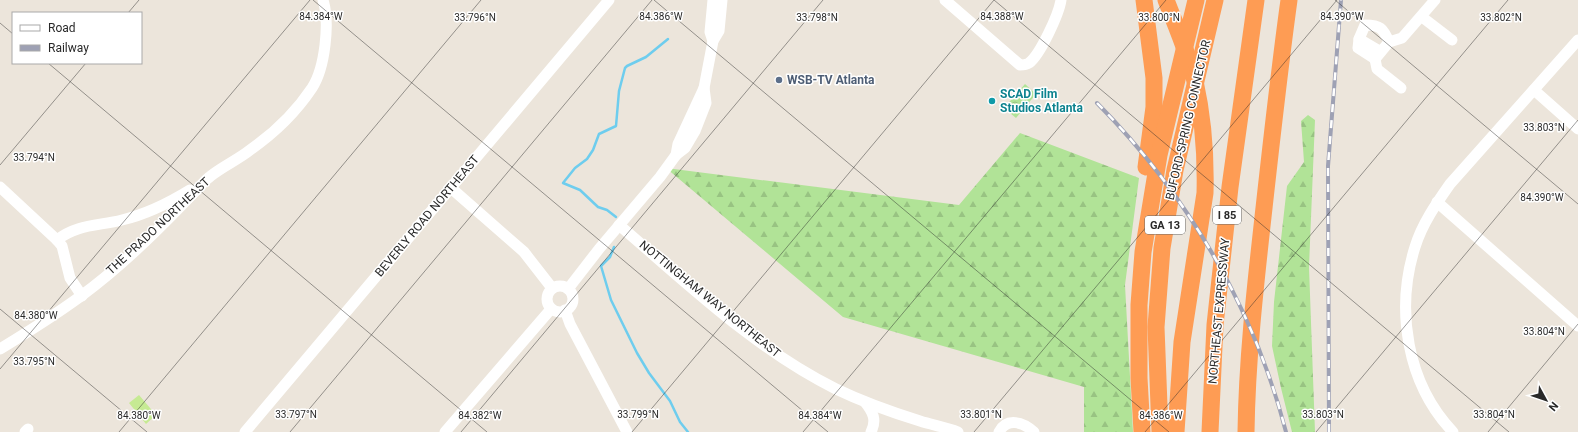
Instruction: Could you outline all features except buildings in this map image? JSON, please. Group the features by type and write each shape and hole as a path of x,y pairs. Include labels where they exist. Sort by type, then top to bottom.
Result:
{"highway":[{"path":"1143,252 1139,210 1154,107 1154,78 1144,0"},
{"path":"1166,0 1194,79 1202,118 1206,170 1205,193 1182,342 1176,432"},
{"name":"BUFORD-SPRING CONNECTOR","path":"1142,432 1139,305 1143,252 1158,155 1196,0"},
{"name":"BUFORD-SPRING CONNECTOR","path":"1160,432 1156,327 1162,248 1175,170 1215,0"},
{"name":"NORTHEAST EXPRESSWAY","path":"1210,432 1218,302 1230,188 1256,0"},
{"path":"1246,432 1253,310 1280,64 1289,0"}],"street":[{"name":"THE PRADO NORTHEAST","path":"0,349 39,326 82,296 126,258 206,180 268,136 298,105 312,88 319,75 325,43 323,0"},
{"name":"BEVERLY ROAD NORTHEAST","path":"245,432 609,0"},
{"path":"713,0 710,32 713,41"},
{"path":"568,290 619,225 660,177 676,155 678,144 704,88 713,41 719,31 722,0"},
{"path":"945,0 1020,64 1024,65 1030,62 1036,54 1056,18 1061,0"},
{"path":"1401,88 1377,69 1378,55 1389,42 1402,38 1422,17 1435,0"},
{"path":"1422,17 1452,40"},
{"path":"1378,55 1359,39 1365,26 1376,25 1384,31 1389,42"},
{"path":"1453,432 1437,413 1418,375 1410,350 1406,324 1405,298 1408,272 1415,247 1425,222 1450,184 1578,40"},
{"path":"1534,90 1578,129"},
{"path":"58,240 76,229 120,221 151,211 175,200 206,180"},
{"path":"0,187 58,240 62,246 70,278 82,296"},
{"path":"451,188 524,252 552,288"},
{"path":"1437,202 1578,326"},
{"name":"NOTTINGHAM WAY NORTHEAST","path":"619,225 766,347 812,376 865,402 901,415 958,432"},
{"path":"561,286 568,290 572,299 570,306 565,310 558,312 551,309 547,300 548,293 552,288 561,286"},
{"path":"445,432 551,309"},
{"path":"565,310 570,324 627,432"},
{"path":"865,402 872,411 874,420 871,432"},
{"path":"998,432 1005,424 1010,422 1024,424 1034,432"}],"green space":[{"path":"1025,84 1036,94 1016,118 1004,108"},
{"path":"1308,115 1315,120 1309,267 1315,432 1292,432 1272,346 1274,302 1287,186 1304,162 1301,121"},
{"path":"1020,133 1139,178 1125,285 1133,432 1084,432 1084,387 843,317 666,168 959,205"},
{"path":"139,395 156,415 146,424 129,403"}],"waterway":[{"path":"616,217 607,210 598,207 580,190 563,183 575,168 587,159 593,150 599,134 616,126 619,91 625,68 646,57 668,39"},
{"path":"614,247 610,257 601,266 611,300 637,353 649,373 670,401 680,422 688,432"}],"railway":[{"path":"1329,432 1328,166 1341,0"},
{"path":"1097,103 1130,138 1160,175 1188,214 1213,255 1236,297 1256,341 1286,432"}],"place":[{"name":"WSB-TV Atlanta","path":"779,80"},
{"name":"SCAD Film Studios Atlanta","path":"992,101"}]}
